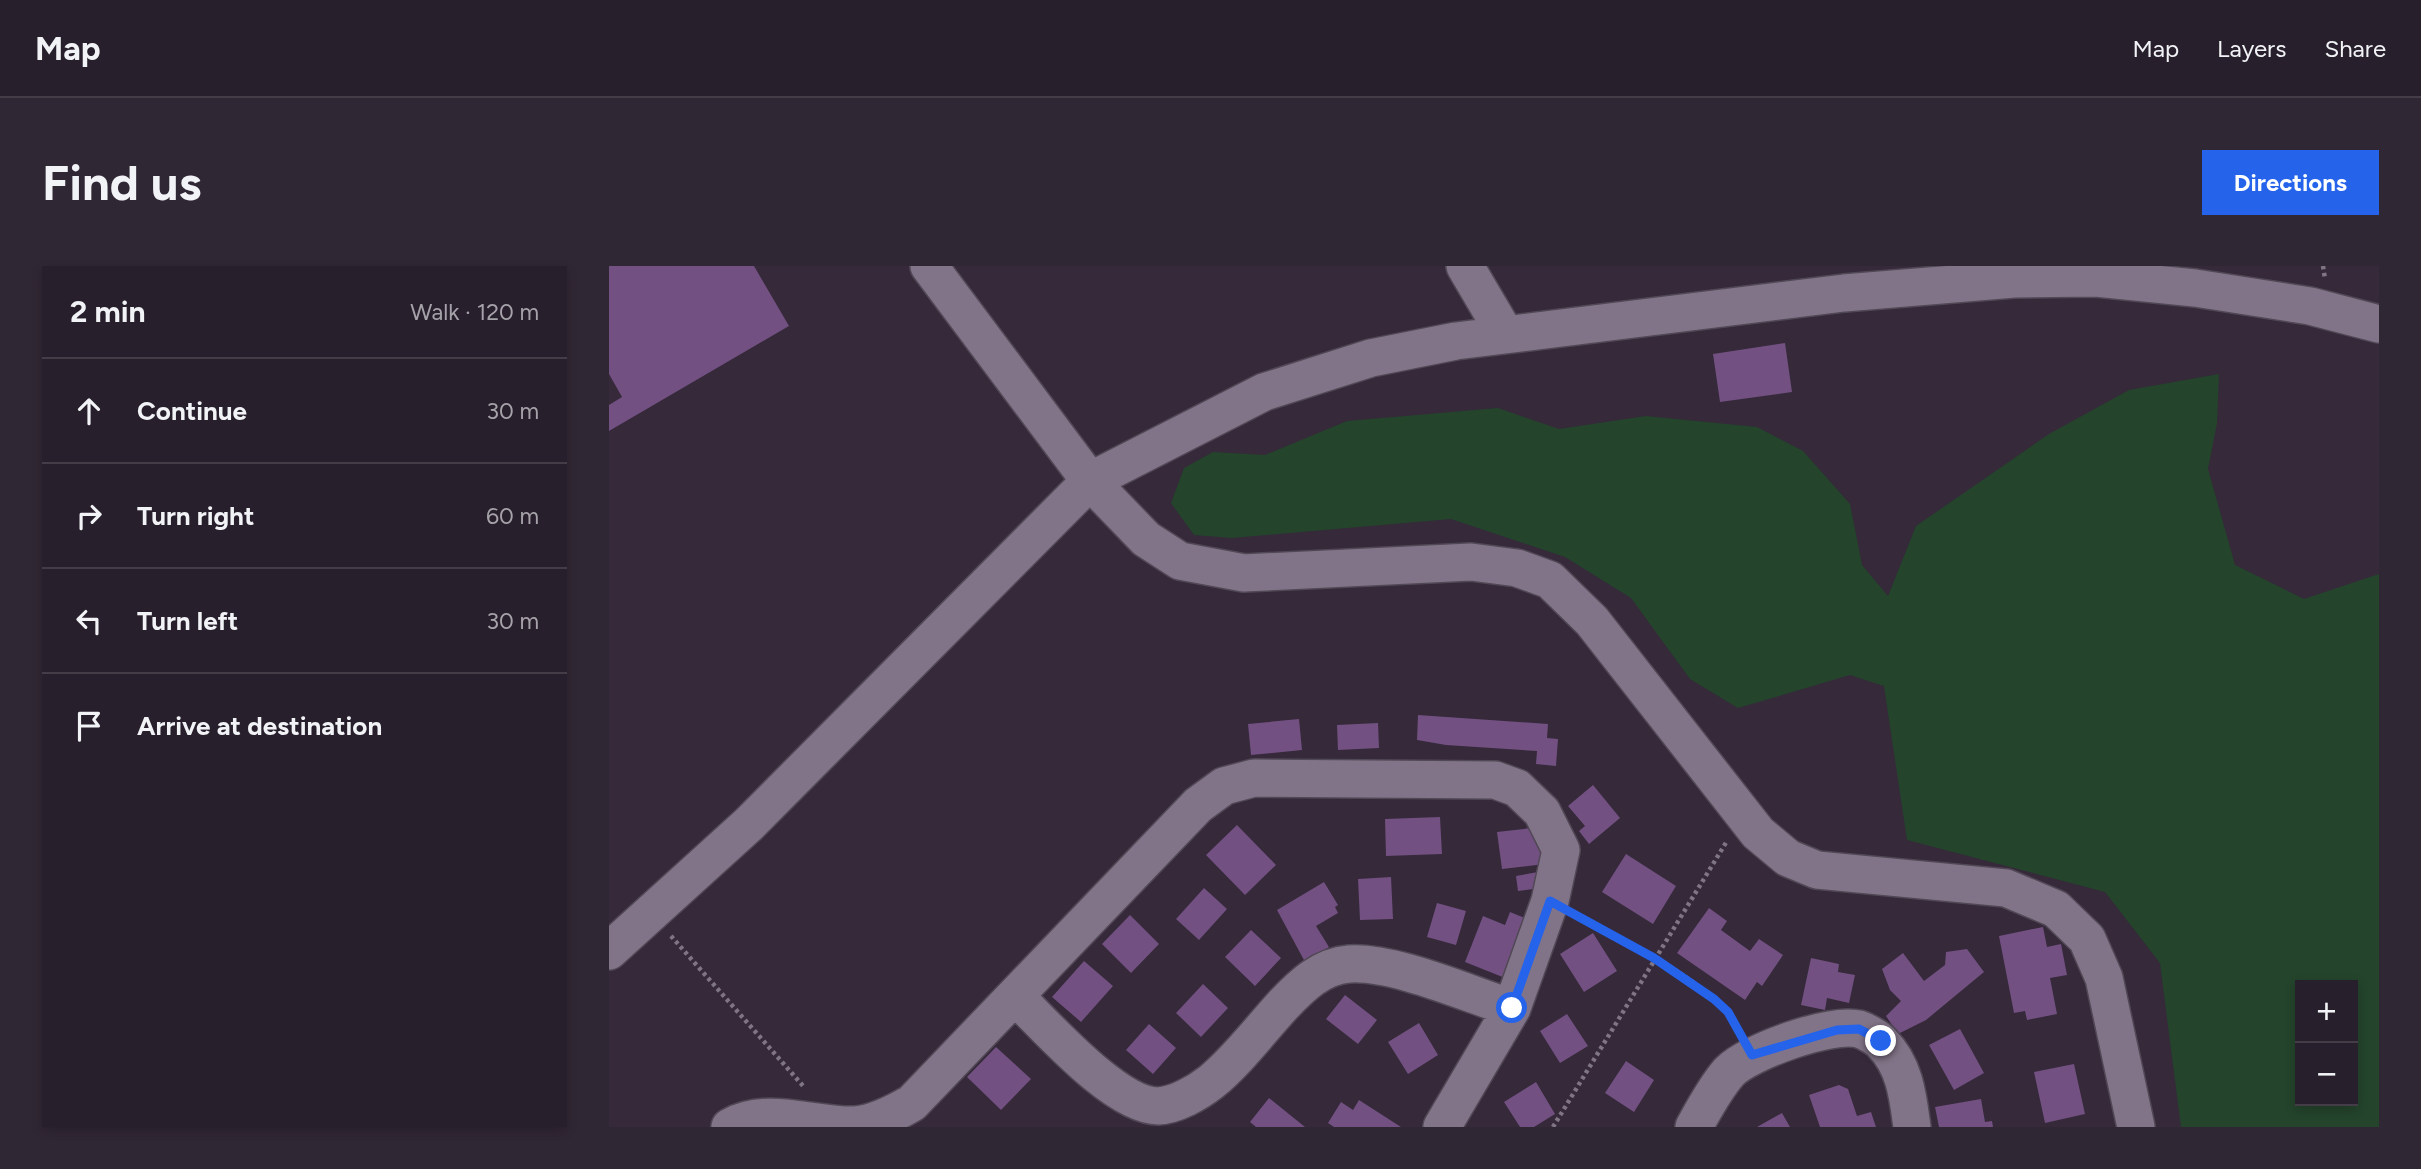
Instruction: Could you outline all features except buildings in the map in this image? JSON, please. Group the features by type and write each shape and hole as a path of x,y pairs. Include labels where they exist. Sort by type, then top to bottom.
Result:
{"street":[{"path":"929,266 1090,481 1146,539 1180,561 1244,573 1471,562 1517,568 1550,580 1592,621 1758,833 1788,858 1817,870 2006,888 2056,909 2087,939 2104,978 2136,1127"},
{"path":"1465,266 1505,334"},
{"path":"609,951 749,824 1090,481 1264,392 1371,358 1842,279 2096,278 2195,288 2297,304 2379,324"},
{"path":"730,1127 762,1119 855,1126 890,1116 912,1103 1017,998 1198,805 1224,786 1254,778 1461,777 1495,780 1517,788 1542,812 1561,850 1550,901 1512,1008 1442,1127"},
{"path":"1017,998 1109,1085 1138,1101 1158,1105 1187,1098 1211,1082 1299,987 1327,969 1349,964 1385,967 1512,1008"},
{"path":"1694,1127 1729,1072 1752,1055 1812,1036 1837,1030 1859,1029 1881,1041 1902,1071 1912,1127"}],"path":[{"path":"1553,1127 1732,833"},
{"path":"1550,901 1654,958 1728,1012 1752,1055"},
{"path":"670,936 811,1095"}],"green space":[{"path":"2219,374 2217,423 2208,469 2235,565 2304,599 2379,574 2379,1127 2181,1127 2160,963 2105,892 1907,840 1884,686 1850,675 1738,708 1690,679 1631,598 1565,557 1451,519 1232,538 1194,535 1171,503 1184,468 1213,452 1265,455 1347,421 1498,408 1559,429 1646,416 1757,427 1803,451 1850,504 1862,565 1888,596 1916,526 2049,434 2129,390"}],"route":[{"path":"1512,1008 1550,901 1654,958 1714,999 1728,1012 1752,1055 1837,1030 1859,1029 1881,1041"}]}
